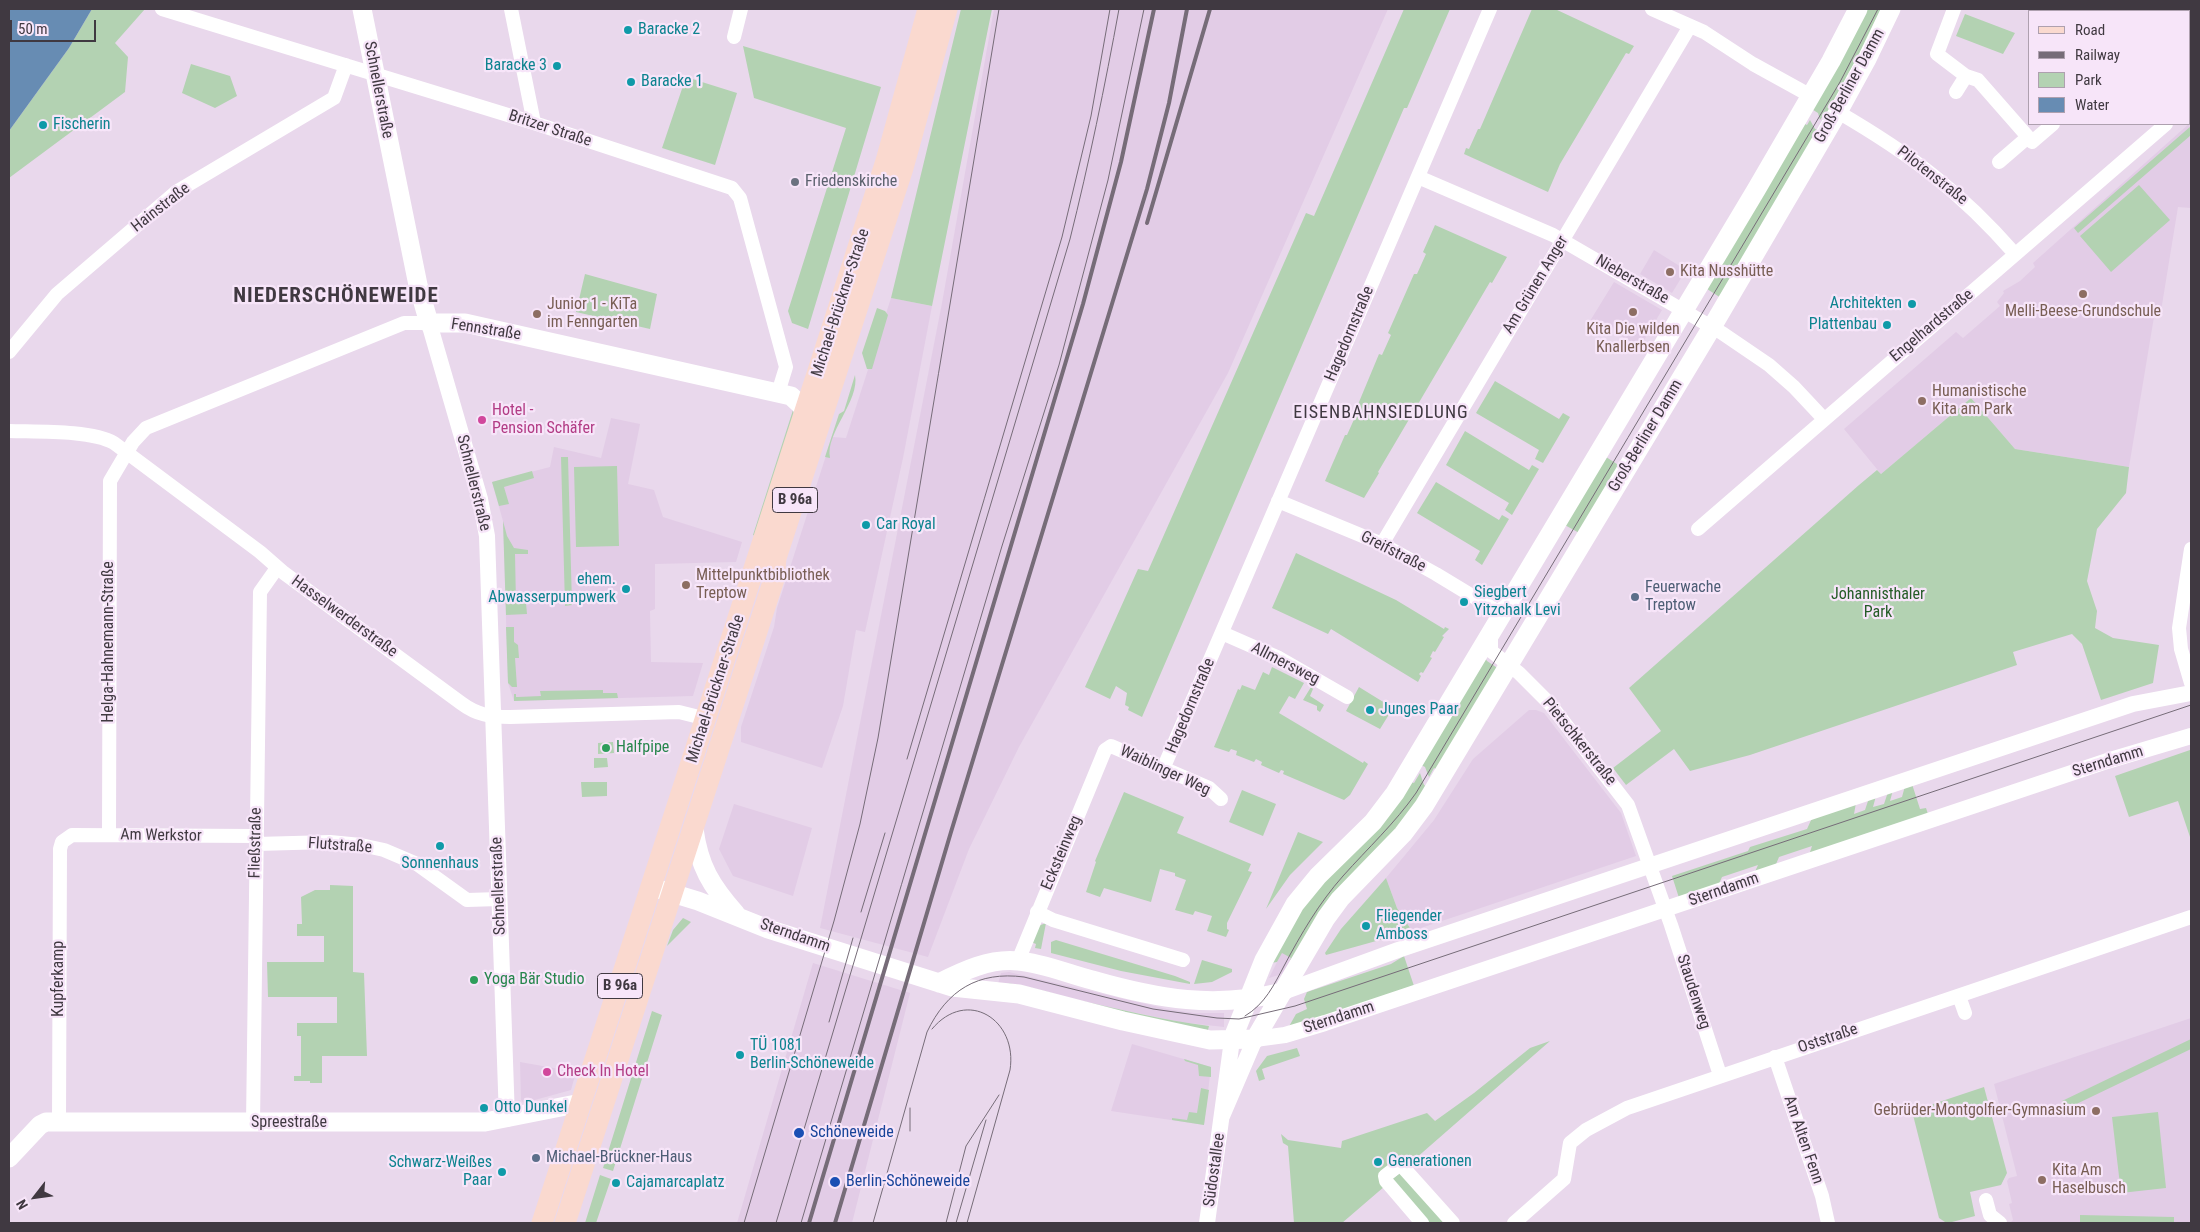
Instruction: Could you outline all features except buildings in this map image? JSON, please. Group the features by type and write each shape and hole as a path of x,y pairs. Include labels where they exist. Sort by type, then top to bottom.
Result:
{"main road":[{"name":"Schnellerstraße","path":"362,9 418,285 429,323"},
{"name":"Michael-Brückner-Straße","path":"565,1223 661,890 707,719 886,161 928,9"},
{"name":"Michael-Brückner-Straße","path":"542,1223 582,1103 661,890 694,829 774,578 776,558 904,168 946,9"},
{"name":"Groß-Berliner Damm","path":"1247,999 1268,952 1295,904 1318,876 1374,822 1395,793 1811,96 1858,9"},
{"name":"Groß-Berliner Damm","path":"1283,992 1317,932 1340,899 1385,853 1424,806 1712,327 1838,112 1892,9"},
{"name":"Fennstraße","path":"429,323 465,323 791,396 806,410"},
{"path":"806,410 814,442"},
{"path":"694,829 696,847 706,875 736,915"},
{"name":"Sterndamm","path":"661,890 736,915 768,929 961,989 1019,994 1123,1021 1210,1040 1255,1039"},
{"path":"939,983 967,969 1023,952 1113,986 1192,1001 1247,999 1283,992"},
{"path":"1255,1039 1283,992"},
{"path":"1232,1040 1247,999"},
{"name":"Spreestraße","path":"9,1158 40,1125 46,1122 478,1122 507,1119 582,1103"}],"street":[{"name":"Britzer Straße","path":"162,9 534,123 732,188 740,198 747,221 786,367 778,393"},
{"path":"511,9 534,123"},
{"path":"734,37 740,9"},
{"name":"Hagedornstraße","path":"1164,769 1490,9"},
{"path":"1652,9 1690,26 1811,96"},
{"path":"1954,9 1937,54 1966,76 1978,80 2032,142 2052,125"},
{"name":"Am Grünen Anger","path":"1382,544 1690,26"},
{"name":"Hainstraße","path":"9,352 57,294 176,192 334,98 346,65"},
{"path":"1956,92 1966,76"},
{"name":"Pilotenstraße","path":"1838,112 1894,146 1938,177 1961,197 2015,254"},
{"name":"Engelhardstraße","path":"1698,529 2165,125"},
{"path":"1999,162 2028,137"},
{"name":"Nieberstraße","path":"1418,177 1563,240 1712,327 1769,366 1794,387 1824,419"},
{"name":"Fennstraße","path":"128,453 133,442 146,428 404,323 429,323"},
{"name":"Schnellerstraße","path":"429,323 486,527 507,1119"},
{"name":"Hasselwerderstraße","path":"9,431 105,438 128,453 260,552 277,568 478,714 493,716 679,712 707,719"},
{"name":"Helga-Hahnemann-Straße","path":"109,835 110,481 128,453"},
{"name":"Greifstraße","path":"1278,501 1382,544 1502,614"},
{"path":"2191,549 2179,628 2181,649 2191,683"},
{"name":"Fließstraße","path":"253,1123 260,592 277,568"},
{"name":"Allmersweg","path":"1222,633 1280,658 1347,697"},
{"name":"Pietschkerstraße","path":"1491,634 1491,651 1524,678 1550,704 1624,799 1632,814 1666,909"},
{"path":"1283,992 1398,950 2132,704 2191,692"},
{"name":"Sterndamm","path":"1255,1039 1285,1035 1309,1028 2120,757 2191,736"},
{"name":"Waiblinger Weg","path":"1108,747 1111,746 1209,788 1221,799"},
{"name":"Ecksteinweg","path":"1023,952 1037,912 1105,750 1108,747"},
{"name":"Am Werkstor","path":"66,838 72,835 109,835 256,840"},
{"name":"Kupferkamp","path":"59,1122 60,849 62,842 66,838"},
{"name":"Flutstraße","path":"256,840 330,842 377,848 417,864 467,900 499,899"},
{"name":"Staudenweg","path":"1666,909 1720,1075"},
{"path":"1037,912 1053,920 1182,960"},
{"name":"Oststraße","path":"1514,1223 1564,1179 1570,1143 1586,1130 1627,1108 2191,917"},
{"path":"1959,996 1965,1013"},
{"name":"Südostallee","path":"1222,1116 1255,1039"},
{"name":"Südostallee","path":"1206,1223 1232,1040"},
{"name":"Am Alten Fenn","path":"1775,1058 1822,1196 1828,1223"},
{"path":"1422,1223 1386,1182 1386,1176 1398,1166 1401,1165 1453,1223"},
{"path":"1986,1200 1990,1215 2000,1223"}],"shaded area":[{"path":"994,9 1388,9 1228,373 1019,747 969,849 928,957 820,928 942,303"},
{"name":"Melli-Beese-Grundschule","path":"2190,123 2191,208 2178,207 2160,317 2154,317 2129,467 2015,449 1971,398 1881,474 1844,429 1956,332 1963,338 2000,306 1997,302 2004,293 2003,291 2020,281 2035,267 2033,263 2188,125 2190,125"},
{"path":"1654,250 1686,270 1672,293 1640,274"},
{"path":"1614,282 1662,310 1640,347 1614,332 1615,329 1604,322 1601,327 1590,321"},
{"path":"891,298 932,306 903,458 865,632 856,630 843,706 822,768 741,742 741,727 774,627 777,608 832,437 846,438"},
{"path":"611,418 640,424 628,484 654,490 663,517 742,542 736,562 655,564 655,609 650,611 651,662 703,663 693,696 514,701 508,683 503,521 492,482 550,467 554,447 601,458"},
{"path":"1529,710 1544,713 1621,813 1636,856 1412,931 1397,908 1386,878 1434,820 1473,759"},
{"path":"734,804 812,828 793,896 733,876 719,849"},
{"path":"1282,952 1292,958 1282,974 1269,978"},
{"path":"813,963 910,993 852,1223 737,1223"},
{"path":"1009,972 1167,1009 1194,1013 1224,1013 1224,1027 1180,1022 998,984 1001,973"},
{"name":"Gebrüder-Montgolfier-Gymnasium","path":"2191,1018 2191,1223 2010,1223 2013,1220 2009,1204 2012,1203 2007,1181 2009,1178 2017,1176 1994,1084"},
{"path":"1132,1044 1211,1067 1204,1125 1111,1111"},
{"path":"520,1062 576,1072 571,1090 524,1103 521,1100"}],"green space":[{"path":"92,9 145,9 115,43 128,57 125,92 9,178 9,131 69,48"},
{"path":"961,9 992,9 932,306 891,298"},
{"path":"1404,9 1450,9 1407,108 1404,108 1142,717 1128,710 1129,707 1125,705 1127,693 1116,686 1110,699 1085,687 1138,569 1148,571 1306,213 1314,216"},
{"path":"1532,9 1555,9 1634,46 1629,54 1626,53 1560,164 1548,192 1464,154 1466,148 1469,149 1478,129 1480,129"},
{"path":"1864,9 1885,9 1827,119 1823,116 1820,120 1818,113 1810,108"},
{"path":"1965,14 2015,33 2003,54 1956,36"},
{"path":"743,46 881,87 808,329 792,323 788,311 846,128 754,98"},
{"path":"191,64 230,76 237,96 215,108 182,93"},
{"path":"686,77 737,93 715,165 662,148"},
{"path":"1810,120 1815,129 1820,131 1721,298 1704,287 1801,122 1807,125"},
{"path":"2191,126 2191,135 2078,233 2074,228"},
{"path":"2139,185 2170,220 2111,272 2080,236"},
{"path":"1435,225 1507,257 1492,283 1490,282 1364,498 1325,481 1356,415 1354,414 1379,354 1382,355 1391,335 1388,333 1414,274 1417,274 1426,254 1423,252"},
{"path":"585,274 657,294 650,329 576,312"},
{"path":"877,308 885,311 888,315 872,369 867,369 862,353"},
{"path":"855,375 855,385 848,406 832,438 830,458 825,457 839,414 844,411"},
{"path":"1495,381 1559,419 1563,413 1570,417 1543,463 1535,459 1539,450 1476,413"},
{"name":"Johannisthaler Park","path":"1971,398 2015,449 2129,467 2126,493 2097,529 2087,581 2097,611 2095,628 2113,638 2159,645 2153,683 2101,700 2082,644 2072,634 2013,652 2017,665 1750,755 1690,771 1674,749 1626,785 1613,768 1661,731 1629,688 1859,485 1877,470 1881,474"},
{"path":"793,410 794,414 755,536 753,535"},
{"path":"1465,431 1529,470 1532,465 1539,469 1512,515 1505,510 1509,503 1446,465"},
{"path":"1603,455 1620,466 1581,534 1563,524"},
{"path":"561,457 568,457 572,605 565,606"},
{"path":"617,466 619,546 576,547 574,467"},
{"path":"532,471 534,478 504,487 509,504 499,506 492,482"},
{"path":"1436,482 1499,520 1502,515 1509,519 1482,565 1475,560 1480,551 1417,513"},
{"path":"503,521 507,536 514,548 528,550 528,554 515,554 516,603 526,603 527,614 506,615"},
{"path":"1296,553 1396,600 1444,629 1445,627 1449,629 1442,636 1444,637 1435,652 1433,651 1430,657 1432,658 1423,673 1419,674 1421,676 1418,682 1331,629 1328,634 1272,608"},
{"path":"506,627 514,627 514,642 518,645 519,658 515,658 517,687 512,687 508,683"},
{"path":"1484,656 1487,661 1499,669 1439,771 1434,768 1429,777 1425,767 1419,764"},
{"path":"1272,667 1304,683 1295,699 1289,696 1279,713 1363,763 1364,761 1368,764 1350,795 1344,800 1283,774 1284,771 1281,770 1279,773 1261,765 1262,762 1256,759 1254,762 1236,755 1237,751 1231,749 1229,752 1214,747 1238,689 1240,690 1242,685 1255,690 1263,672 1269,675"},
{"path":"1311,687 1313,689 1310,696 1324,705 1320,712 1317,710 1317,706 1303,700"},
{"path":"1359,687 1393,708 1380,729 1346,711"},
{"path":"603,690 603,693 617,693 618,698 514,701 514,694 516,694 516,697 541,696 540,691"},
{"name":"Halfpipe","path":"613,742 614,753 598,754 598,743"},
{"path":"2190,750 2191,840 2178,801 2129,817 2115,776"},
{"path":"594,758 607,758 608,767 594,768"},
{"path":"1420,773 1424,785 1429,788 1297,959 1290,960 1291,958 1282,953 1277,962 1271,963 1285,936 1310,897 1411,782 1414,783"},
{"path":"581,782 607,782 607,796 582,797"},
{"path":"1912,784 1920,809 1926,808 1929,817 1808,858 1812,846 1779,857 1774,869 1753,876 1758,865 1722,877 1717,888 1680,901 1672,876 1748,851 1750,847 1807,829 1812,818 1856,803 1854,814 1865,810 1869,798 1876,796 1873,807 1884,804 1888,792 1893,790 1890,801 1902,797 1905,786"},
{"path":"1242,790 1276,804 1263,836 1229,822"},
{"path":"1124,792 1184,817 1177,833 1251,864 1248,871 1252,872 1227,923 1227,929 1229,930 1226,937 1207,931 1212,916 1195,911 1193,915 1175,910 1186,880 1175,876 1175,873 1160,869 1151,902 1104,888 1100,897 1086,892 1095,861"},
{"path":"1298,832 1323,842 1290,875 1266,909"},
{"path":"1386,878 1397,908 1412,931 1326,955 1325,953 1341,929"},
{"path":"330,885 353,886 353,972 364,973 367,1056 322,1056 322,1083 294,1081 294,1076 301,1076 301,1036 297,1036 297,1023 337,1023 337,997 268,997 267,962 324,962 324,936 297,936 297,924 302,924 301,897 315,890 330,890"},
{"path":"683,918 691,922 667,946 673,930"},
{"path":"1046,923 1041,949 1035,948 1036,944 1031,942 1038,926"},
{"path":"1056,940 1175,976 1190,982 1190,984 1121,971 1051,953 1051,942"},
{"path":"1404,956 1415,989 1287,1030 1296,1014 1307,1009 1304,999 1307,992 1391,964"},
{"path":"1202,960 1232,969 1232,972 1212,982 1194,984"},
{"path":"1006,983 1141,1014 1209,1026 1208,1030 1171,1025"},
{"path":"652,1011 662,1015 613,1171 603,1168"},
{"path":"2191,1039 2191,1049 2066,1109 2062,1101"},
{"path":"1550,1041 1407,1166 1403,1162 1385,1186 1342,1223 1294,1223 1288,1146 1283,1143 1281,1134 1288,1140 1341,1148 1342,1141 1427,1113 1435,1121 1474,1093 1530,1048"},
{"path":"1297,1048 1300,1056 1262,1069 1265,1079 1259,1081 1256,1071 1267,1056"},
{"path":"1184,1059 1211,1067 1211,1077 1199,1076 1198,1065"},
{"path":"1984,1087 2007,1173 2001,1185 1970,1192 1975,1216 1945,1222 1939,1218 1912,1111"},
{"path":"1201,1088 1209,1090 1204,1125 1172,1120 1172,1118 1187,1120 1189,1112 1197,1113"},
{"path":"2158,1112 2166,1188 2121,1193 2112,1117"},
{"path":"1400,1173 1447,1223 1427,1223 1391,1180"},
{"path":"600,1175 611,1179 596,1223 585,1223"},
{"path":"2080,1215 2174,1217 2174,1223 2080,1223"}],"water":[{"path":"9,9 92,9 69,48 9,131"}],"tram line":[{"path":"744,1223 834,921 860,824 878,738 999,9"},
{"path":"907,759 1062,237 1091,116 1110,9"},
{"path":"776,1223 1070,239 1084,182 1119,9"},
{"path":"801,1223 1002,546 1059,365 1108,180 1144,9"},
{"path":"1245,1016 1258,1006 1268,994 1290,954 1326,897 1399,815 1416,793 1840,82 1878,9"},
{"path":"873,1223 927,1032 944,1005 966,986 978,981 992,977 1024,977 1153,1009 1217,1018 1239,1019 1295,1006 2191,705"},
{"path":"861,912 885,833"},
{"path":"829,1022 853,938"},
{"path":"932,1029 946,1017 960,1011 974,1010 987,1015 998,1024 1006,1037 1010,1052 1010,1070 967,1223"},
{"path":"946,1223 966,1146 999,1095"},
{"path":"910,1108 910,1131"},
{"path":"956,1223 986,1120"}],"railway":[{"path":"809,1223 1083,304 1121,162 1154,9"},
{"path":"835,1223 951,832 1147,189 1169,103 1187,9"},
{"path":"1147,223 1210,9"}],"place":[{"name":"Baracke 2","path":"628,30"},
{"name":"Baracke 3","path":"557,66"},
{"name":"Baracke 1","path":"631,82"},
{"name":"Fischerin","path":"43,125"},
{"name":"Friedenskirche","path":"795,182"},
{"name":"Kita Nusshütte","path":"1670,272"},
{"name":"Melli-Beese-Grundschule","path":"2083,294"},
{"name":"Architekten","path":"1912,304"},
{"name":"Kita Die wilden Knallerbsen","path":"1633,312"},
{"name":"Junior 1 - KiTa im Fenngarten","path":"537,314"},
{"name":"Plattenbau","path":"1887,325"},
{"name":"Humanistische Kita am Park","path":"1922,401"},
{"name":"Hotel - Pension Schäfer","path":"482,420"},
{"name":"Car Royal","path":"866,525"},
{"name":"Mittelpunktbibliothek Treptow","path":"686,585"},
{"name":"ehem. Abwasserpumpwerk","path":"626,589"},
{"name":"Feuerwache Treptow","path":"1635,597"},
{"name":"Siegbert Yitzchalk Levi","path":"1464,602"},
{"name":"Junges Paar","path":"1370,710"},
{"name":"Halfpipe","path":"606,748"},
{"name":"Sonnenhaus","path":"440,846"},
{"name":"Fliegender Amboss","path":"1366,926"},
{"name":"Yoga Bär Studio","path":"474,980"},
{"name":"TÜ 1081 Berlin-Schöneweide","path":"740,1055"},
{"name":"Check In Hotel","path":"547,1072"},
{"name":"Otto Dunkel","path":"484,1108"},
{"name":"Gebrüder-Montgolfier-Gymnasium","path":"2096,1111"},
{"name":"Schöneweide","path":"799,1133"},
{"name":"Michael-Brückner-Haus","path":"536,1158"},
{"name":"Generationen","path":"1378,1162"},
{"name":"Schwarz-Weißes Paar","path":"502,1172"},
{"name":"Kita Am Haselbusch","path":"2042,1180"},
{"name":"Berlin-Schöneweide","path":"835,1182"},
{"name":"Cajamarcaplatz","path":"616,1183"}],"district":[{"name":"NIEDERSCHÖNEWEIDE","path":"336,297"},
{"name":"EISENBAHNSIEDLUNG","path":"1381,413"}]}
